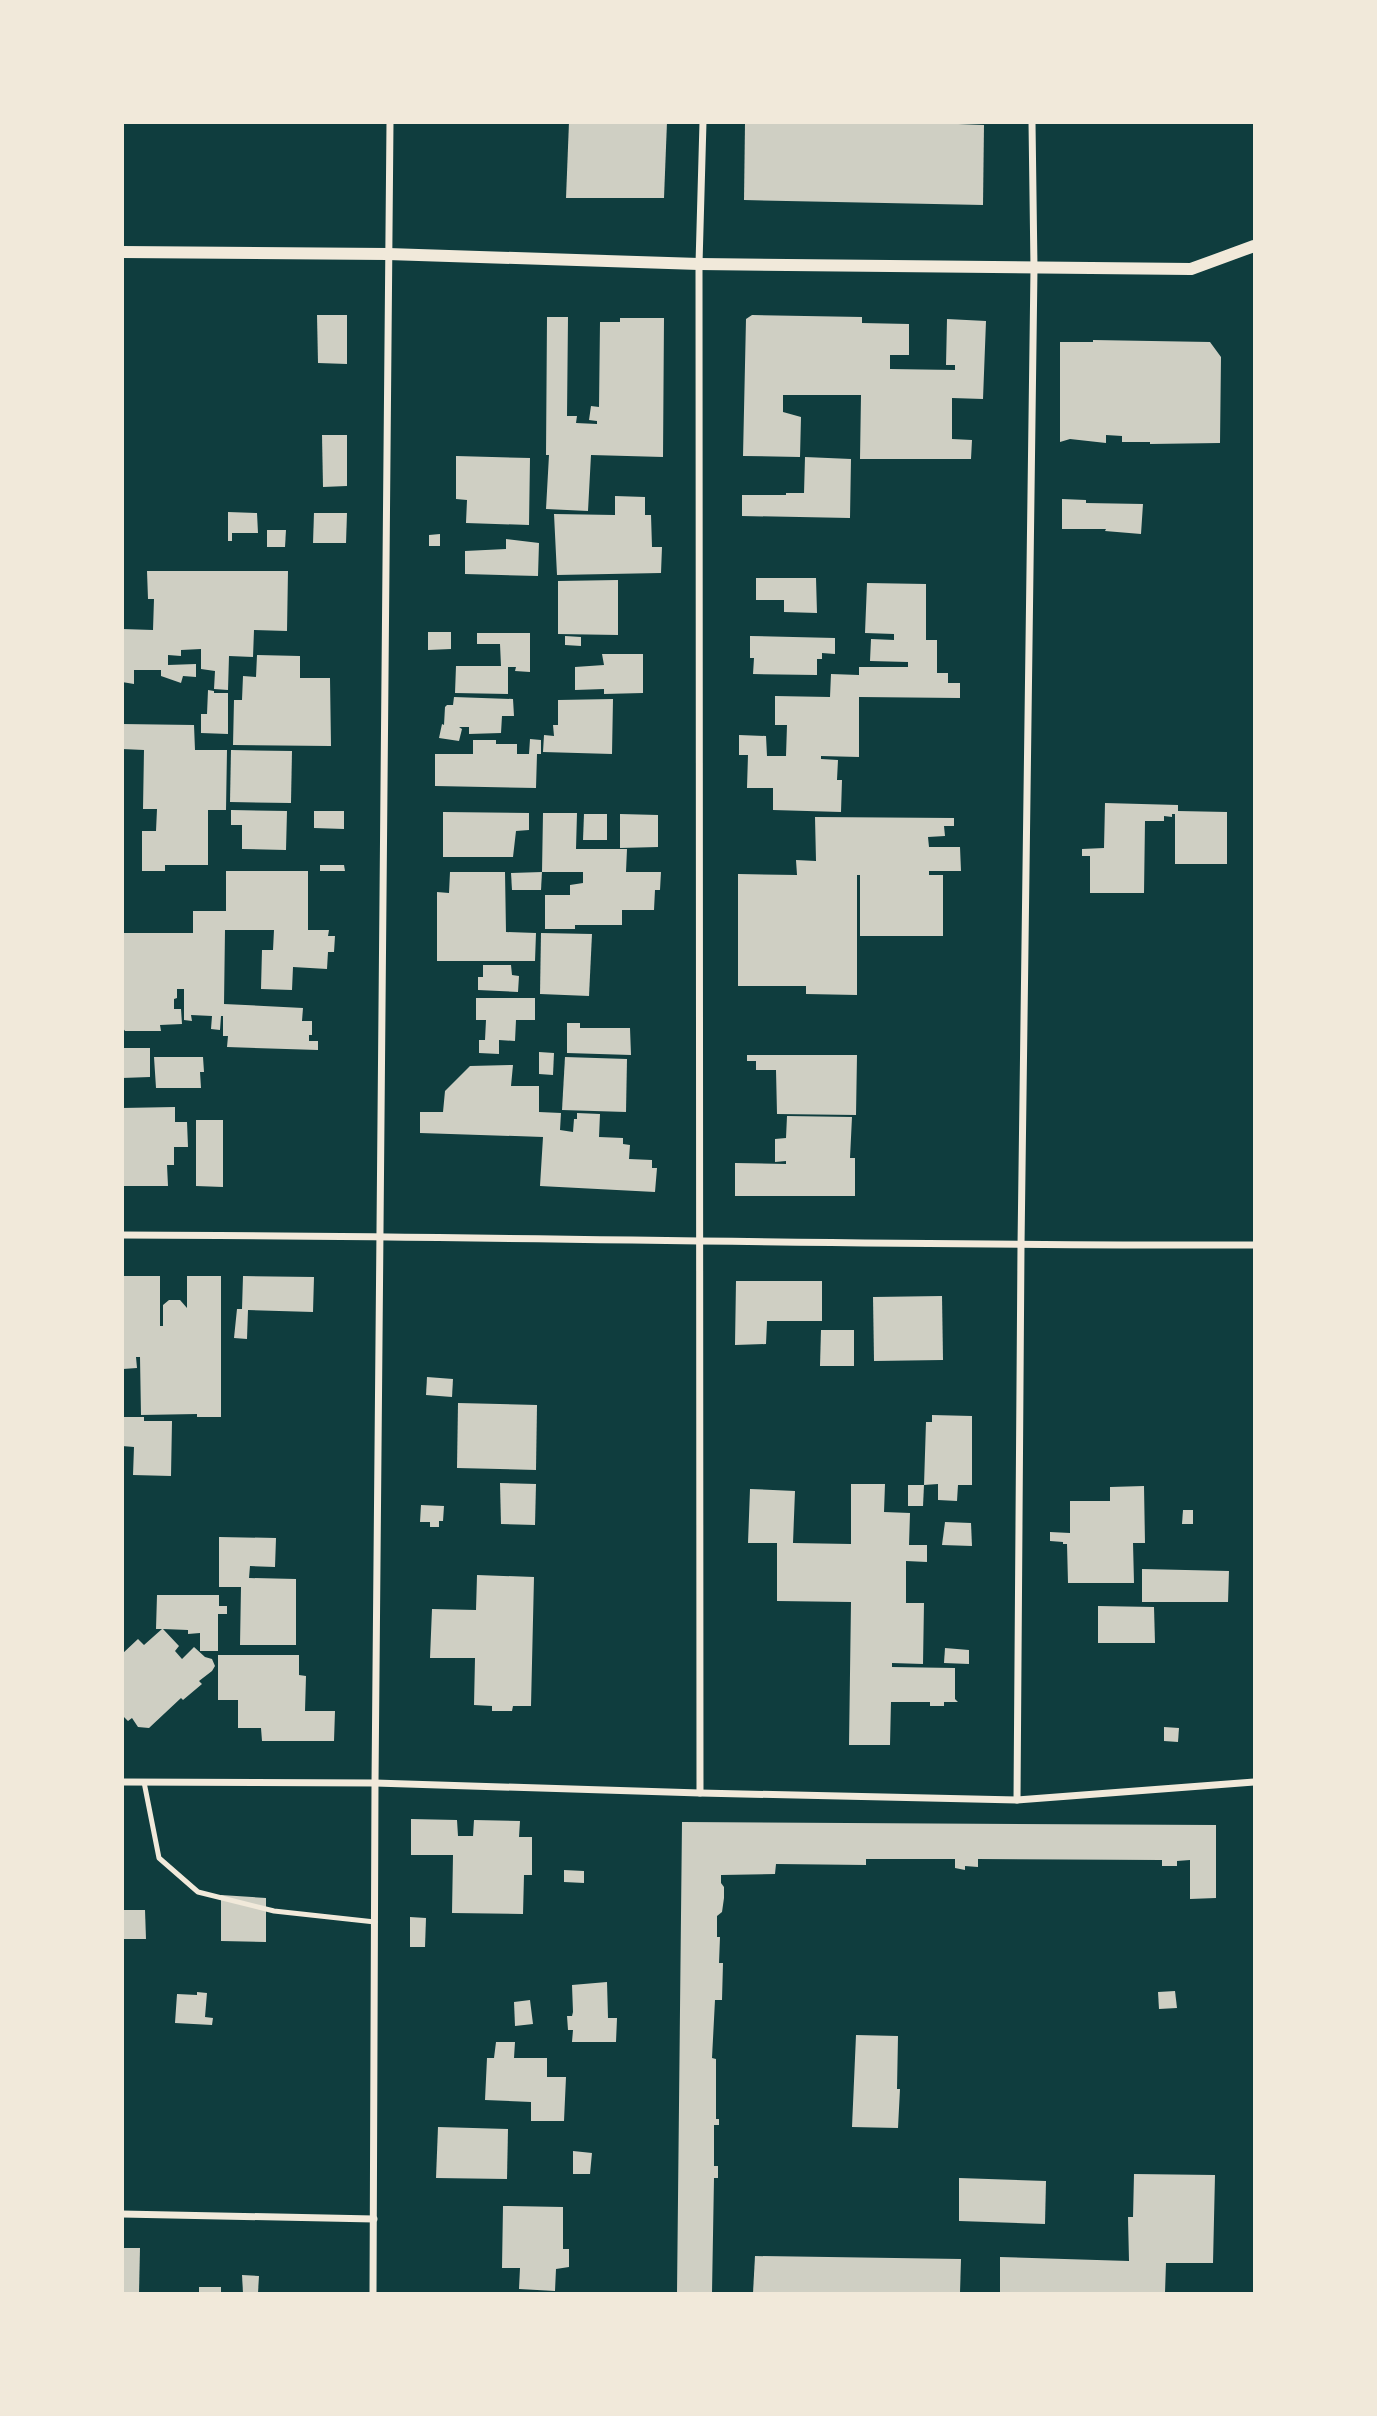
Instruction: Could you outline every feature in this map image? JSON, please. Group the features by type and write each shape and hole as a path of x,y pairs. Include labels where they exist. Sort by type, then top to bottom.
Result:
{"street":[{"path":"373,2294 379,1236 390,122"},
{"path":"700,1793 699,264 703,122"},
{"path":"1017,1800 1021,1245 1034,268 1032,122"},
{"path":"122,252 388,254 699,264 1191,269 1255,246"},
{"path":"122,1235 1255,1245"},
{"path":"122,1782 375,1783 1017,1800 1255,1782"},
{"path":"122,2214 374,2219"}],"lane":[{"path":"144,1782 159,1858 198,1892 274,1911 375,1922"}],"building":[{"path":"569,122 667,122 664,198 566,198"},
{"path":"907,122 984,125 983,205 744,200 745,123"},
{"path":"317,315 347,315 347,364 318,363"},
{"path":"752,315 862,317 862,323 909,324 909,355 890,355 890,369 955,370 955,365 946,365 947,319 986,321 983,399 952,398 952,439 972,440 971,459 860,459 861,395 783,395 783,412 801,417 800,457 743,456 746,319"},
{"path":"547,317 568,317 567,416 577,416 576,423 597,424 597,421 589,420 591,406 599,407 600,322 620,322 620,318 664,318 663,457 591,455 588,511 546,509 549,455 546,455"},
{"path":"1060,342 1210,342 1221,357 1220,443 1150,444 1122,442 1122,436 1106,435 1106,443 1070,439 1060,442"},
{"path":"322,435 347,435 347,486 323,487"},
{"path":"456,456 530,458 529,525 466,523 467,500 456,499"},
{"path":"805,457 851,459 850,518 742,516 742,495 804,493"},
{"path":"615,496 645,497 645,515 651,515 652,547 662,547 661,573 557,575 554,514 615,515"},
{"path":"1062,499 1086,500 1086,503 1143,504 1141,534 1105,531 1106,529 1062,529"},
{"path":"228,512 257,513 258,533 232,533 232,541 228,541"},
{"path":"314,513 347,513 346,543 313,543"},
{"path":"267,530 286,530 285,547 267,547"},
{"path":"440,534 440,546 429,546 429,535"},
{"path":"506,539 539,543 538,576 465,574 465,551 506,549"},
{"path":"147,571 288,571 287,631 254,630 253,657 229,656 228,690 214,689 215,671 201,669 201,649 181,650 181,656 168,655 168,665 196,664 196,677 183,676 181,683 161,676 161,670 134,670 134,684 122,682 122,629 153,630 154,599 148,599"},
{"path":"756,578 816,578 817,613 784,612 784,600 756,600"},
{"path":"618,580 618,635 558,634 558,581"},
{"path":"867,583 926,584 926,640 937,640 937,673 948,673 948,683 960,683 960,698 859,697 859,757 821,756 821,759 838,760 837,780 842,780 841,812 773,810 773,788 747,788 748,755 739,755 739,735 766,736 767,756 786,756 787,725 775,725 775,696 830,697 831,674 859,675 859,667 908,667 908,662 870,661 871,639 894,640 894,634 865,633"},
{"path":"428,632 451,632 451,649 428,650"},
{"path":"477,633 530,633 530,672 515,671 516,667 508,667 508,694 455,693 456,666 501,666 500,644 477,644"},
{"path":"565,636 581,637 581,646 565,645"},
{"path":"750,636 835,638 835,654 822,653 822,659 817,659 817,675 753,674 754,658 750,658"},
{"path":"602,654 643,654 643,693 604,694 604,689 575,690 575,667 604,665"},
{"path":"257,655 300,656 300,678 330,678 331,746 233,745 234,700 242,700 243,676 256,677"},
{"path":"208,690 228,693 228,734 201,733 201,714 207,714"},
{"path":"454,697 513,699 514,716 502,716 501,733 469,734 469,727 459,727 462,729 459,741 439,738 442,724 444,725 445,707 453,705"},
{"path":"613,699 612,754 543,752 544,735 554,736 553,725 558,725 558,700"},
{"path":"122,724 194,725 195,750 227,750 226,810 208,810 208,865 165,865 165,871 142,871 142,831 156,831 157,809 143,809 144,750 122,749"},
{"path":"530,739 541,740 541,754 537,754 536,788 435,786 435,754 473,754 473,740 496,740 496,744 517,744 517,754 529,754"},
{"path":"231,750 292,751 291,803 230,802"},
{"path":"1105,803 1178,805 1178,811 1227,812 1227,864 1175,864 1175,814 1172,814 1172,817 1164,816 1164,821 1145,821 1144,893 1090,893 1090,856 1082,856 1082,849 1104,848"},
{"path":"231,810 287,811 286,850 242,849 242,825 231,825"},
{"path":"314,811 344,811 344,829 314,828"},
{"path":"443,812 529,813 529,830 516,831 513,857 443,857"},
{"path":"543,813 577,813 576,849 627,849 626,872 661,872 660,890 655,890 654,910 622,910 622,925 575,925 575,929 545,929 545,895 570,895 570,885 583,883 583,872 542,872"},
{"path":"584,814 607,814 607,840 583,840"},
{"path":"620,814 658,815 658,847 620,848"},
{"path":"815,817 954,818 954,826 944,826 945,836 928,837 929,847 960,847 961,871 929,871 929,875 943,875 943,936 860,936 860,875 857,875 857,995 806,994 806,986 738,986 738,874 797,875 796,860 816,861"},
{"path":"320,865 344,865 345,871 320,871"},
{"path":"226,871 308,871 308,930 329,930 328,936 335,936 334,952 328,952 327,969 293,967 292,990 261,989 262,950 273,950 274,930 225,930 224,1004 303,1008 302,1021 312,1021 309,1041 318,1041 318,1050 227,1047 228,1036 223,1036 223,1016 220,1030 211,1029 212,1016 191,1015 192,1021 184,1020 184,989 177,989 177,998 174,999 174,1009 181,1009 182,1024 160,1025 161,1031 125,1031 122,1027 122,933 193,933 193,911 226,911"},
{"path":"450,872 505,872 506,932 536,933 535,961 437,961 437,892 449,893"},
{"path":"542,872 541,890 512,890 511,873"},
{"path":"541,933 592,934 589,996 540,994"},
{"path":"483,965 511,965 512,975 519,976 518,992 478,990 478,977 483,977"},
{"path":"476,998 535,998 535,1020 516,1020 515,1041 499,1040 499,1054 479,1053 479,1040 485,1040 486,1020 476,1020"},
{"path":"567,1023 580,1023 580,1028 630,1028 631,1055 567,1053"},
{"path":"122,1048 150,1048 150,1077 122,1078"},
{"path":"539,1052 554,1053 553,1075 539,1074"},
{"path":"747,1055 857,1055 856,1115 777,1114 776,1070 756,1070 756,1061 747,1061"},
{"path":"154,1057 203,1057 201,1088 156,1088"},
{"path":"565,1057 627,1059 626,1112 562,1110"},
{"path":"513,1065 511,1086 539,1086 539,1112 561,1113 560,1130 573,1132 577,1113 600,1114 599,1137 623,1138 623,1144 630,1145 629,1159 652,1160 652,1168 657,1168 655,1192 540,1186 543,1137 420,1133 420,1112 443,1112 445,1091 470,1066"},
{"path":"175,1107 175,1122 187,1122 188,1147 174,1147 174,1165 167,1165 168,1186 122,1186 122,1108"},
{"path":"787,1116 852,1117 850,1158 855,1158 855,1196 735,1196 735,1163 786,1164 786,1161 775,1162 775,1139 786,1138"},
{"path":"196,1120 223,1120 223,1187 196,1186"},
{"path":"122,1276 160,1276 160,1326 163,1326 163,1305 169,1300 180,1300 187,1308 187,1276 221,1276 221,1417 197,1417 197,1414 141,1415 140,1357 136,1357 137,1368 123,1369"},
{"path":"243,1276 314,1277 313,1312 248,1310 247,1339 234,1338 237,1309 242,1309"},
{"path":"736,1281 822,1281 822,1321 767,1321 766,1344 735,1345"},
{"path":"942,1296 943,1360 874,1361 873,1297"},
{"path":"821,1330 854,1330 854,1366 820,1366"},
{"path":"427,1377 453,1379 452,1397 426,1395"},
{"path":"458,1403 537,1405 536,1470 457,1468"},
{"path":"932,1415 972,1416 972,1485 958,1485 957,1501 938,1500 938,1484 924,1485 926,1422 932,1422"},
{"path":"122,1417 144,1417 144,1421 172,1421 171,1476 133,1475 134,1447 122,1446"},
{"path":"500,1483 536,1484 535,1525 501,1524"},
{"path":"851,1484 885,1484 884,1512 910,1513 909,1545 927,1545 927,1562 906,1561 906,1603 924,1603 923,1664 892,1663 892,1667 955,1668 955,1699 958,1702 930,1706 930,1702 891,1702 890,1745 849,1745 851,1602 777,1601 777,1543 748,1543 750,1489 795,1491 793,1543 851,1544"},
{"path":"908,1485 924,1485 923,1506 908,1506"},
{"path":"1144,1486 1145,1543 1133,1543 1134,1583 1068,1583 1067,1544 1050,1541 1050,1532 1070,1533 1070,1501 1110,1501 1110,1487"},
{"path":"421,1505 444,1506 443,1521 439,1521 439,1527 430,1527 430,1522 420,1522"},
{"path":"1183,1510 1193,1510 1193,1524 1182,1524"},
{"path":"945,1522 971,1523 972,1546 942,1545"},
{"path":"219,1537 276,1538 275,1567 250,1566 249,1578 296,1579 296,1645 240,1645 241,1587 219,1587"},
{"path":"1142,1569 1229,1571 1228,1602 1142,1602"},
{"path":"477,1575 534,1577 531,1706 513,1706 512,1711 492,1711 492,1706 474,1705 475,1658 430,1658 432,1609 476,1610"},
{"path":"157,1595 219,1595 219,1606 227,1606 227,1614 218,1614 218,1651 200,1651 200,1633 188,1634 188,1630 163,1629 179,1646 175,1651 182,1659 194,1647 205,1657 212,1659 215,1666 199,1681 202,1684 183,1700 181,1698 149,1728 138,1727 132,1718 128,1721 122,1715 122,1654 138,1639 144,1645 162,1629 156,1629"},
{"path":"1098,1606 1154,1607 1155,1643 1098,1643"},
{"path":"945,1648 969,1650 969,1664 944,1663"},
{"path":"218,1655 299,1655 299,1675 306,1676 305,1711 335,1711 334,1741 262,1741 261,1728 238,1728 238,1700 218,1700"},
{"path":"1164,1727 1179,1728 1178,1742 1164,1741"},
{"path":"411,1819 457,1820 458,1836 473,1836 474,1820 520,1821 519,1837 532,1837 532,1875 524,1875 523,1914 452,1913 453,1855 411,1855"},
{"path":"682,1822 1216,1825 1216,1898 1190,1899 1190,1860 1177,1861 1177,1866 1162,1866 1162,1860 978,1859 978,1867 965,1866 965,1870 955,1868 955,1859 866,1859 866,1865 776,1864 775,1874 721,1875 724,1898 722,1912 717,1916 717,1937 720,1937 719,1963 723,1963 722,2000 715,2000 712,2058 716,2059 716,2119 719,2119 719,2125 714,2125 714,2166 718,2166 718,2178 714,2178 712,2293 677,2293"},
{"path":"564,1870 584,1871 584,1883 564,1882"},
{"path":"221,1895 266,1898 266,1942 221,1941"},
{"path":"122,1910 145,1910 146,1939 122,1939"},
{"path":"410,1917 426,1918 425,1947 410,1947"},
{"path":"607,1982 608,2018 617,2018 616,2042 572,2042 573,2030 568,2030 567,2016 572,2016 573,2012 572,1985"},
{"path":"1175,1991 1177,2008 1159,2009 1158,1992"},
{"path":"197,1992 207,1993 205,2017 213,2018 212,2025 175,2023 177,1994 197,1995"},
{"path":"530,2000 533,2024 515,2026 514,2002"},
{"path":"856,2035 898,2036 898,2128 852,2127"},
{"path":"496,2042 515,2042 514,2058 547,2058 547,2077 566,2077 564,2121 531,2121 531,2102 485,2100 487,2058 494,2058"},
{"path":"438,2127 508,2129 507,2179 436,2178"},
{"path":"573,2151 592,2153 590,2174 573,2174"},
{"path":"1134,2174 1215,2175 1213,2263 1166,2263 1165,2293 1000,2293 1000,2257 1129,2261 1128,2217 1133,2217"},
{"path":"959,2178 1046,2181 1045,2224 959,2221"},
{"path":"503,2206 563,2207 563,2249 569,2249 569,2267 556,2269 555,2291 519,2289 520,2268 502,2268"},
{"path":"122,2248 140,2248 139,2293 122,2293"},
{"path":"755,2256 961,2259 960,2293 753,2293"},
{"path":"242,2275 259,2276 258,2293 243,2293"},
{"path":"199,2287 221,2287 221,2293 199,2293"}]}
